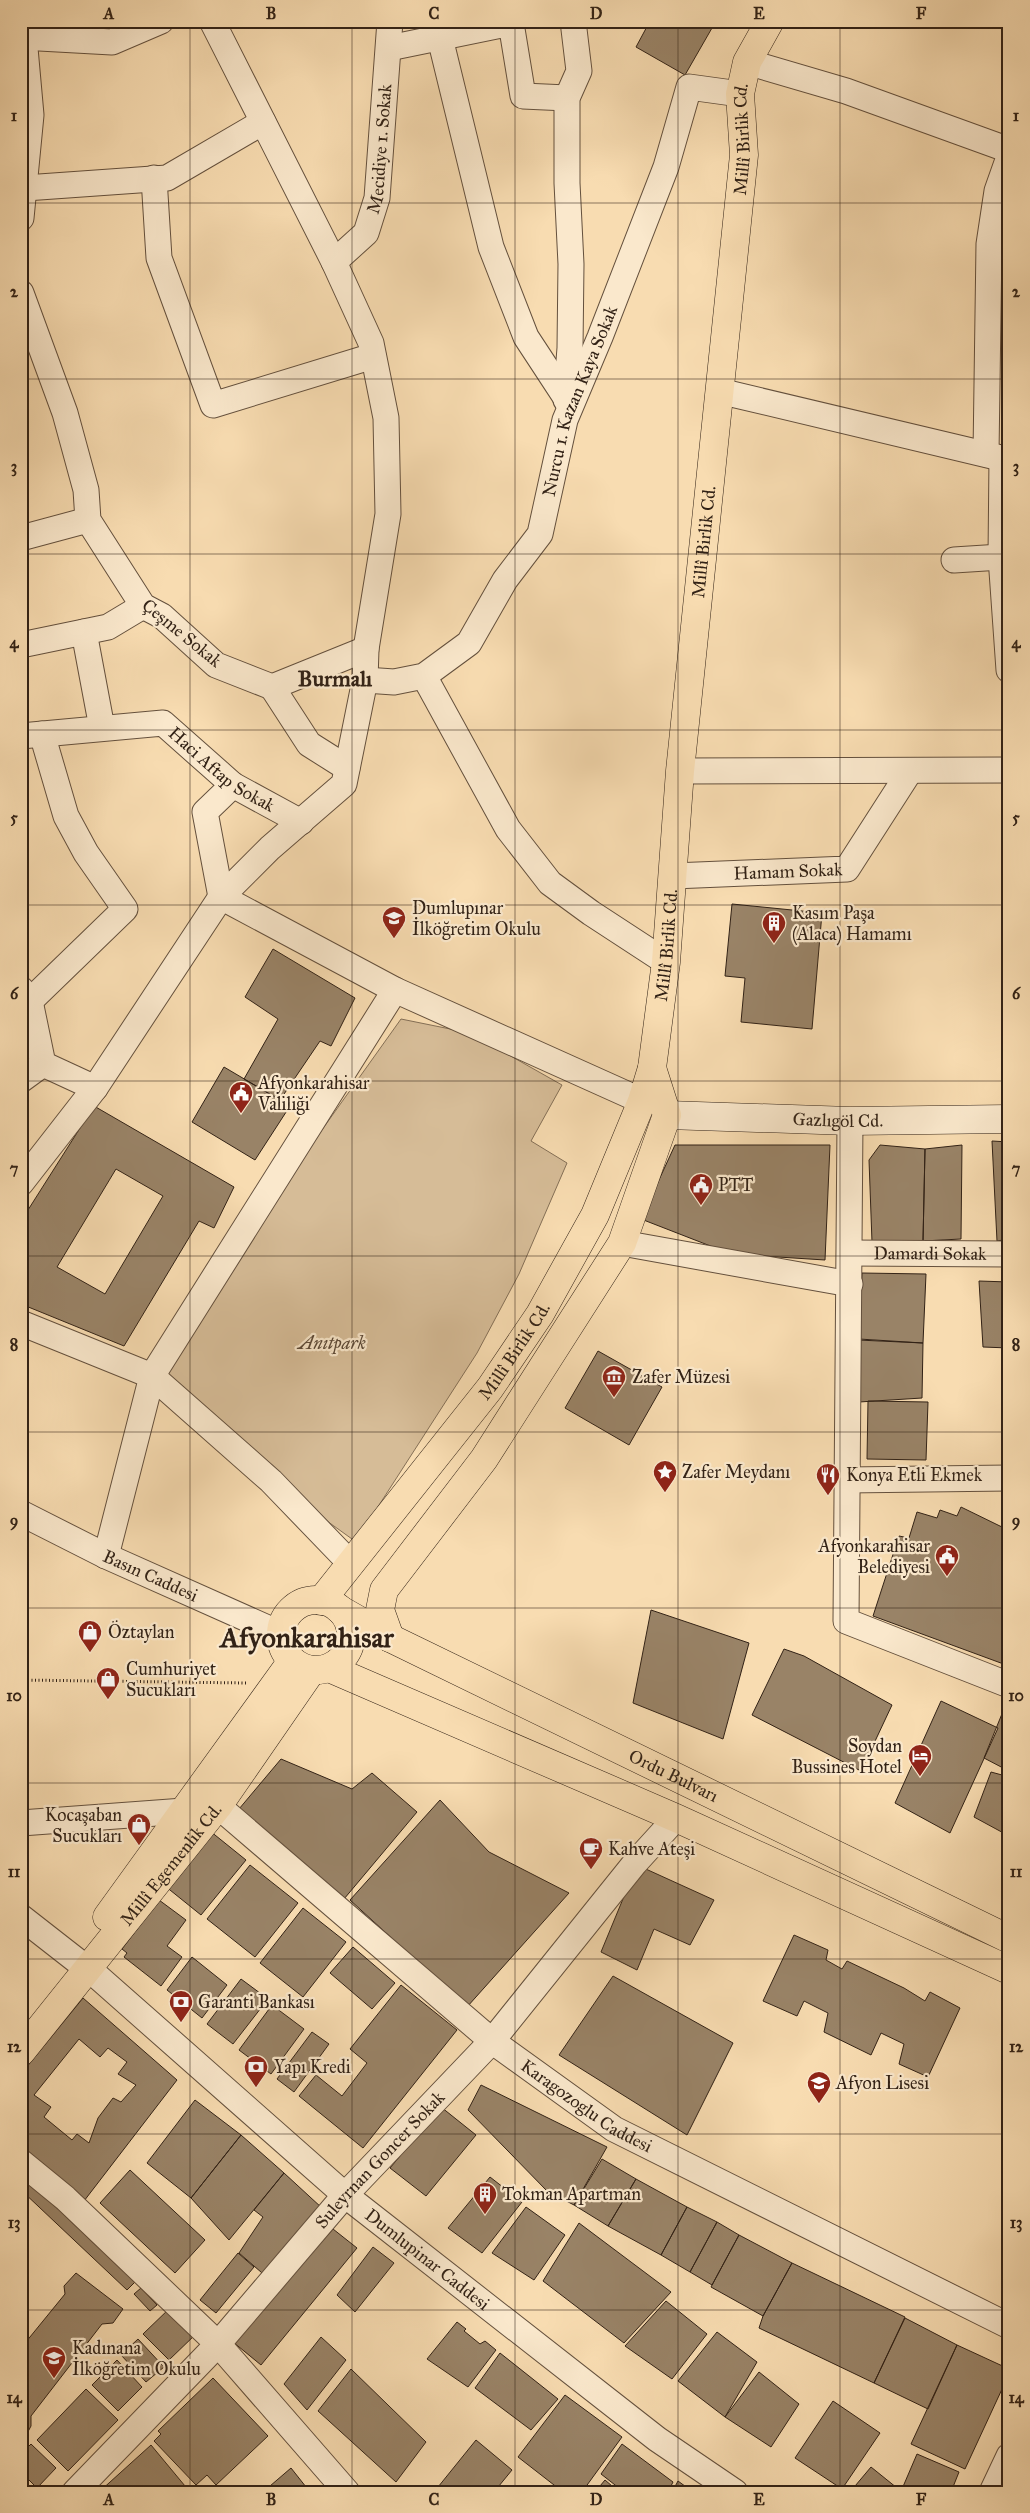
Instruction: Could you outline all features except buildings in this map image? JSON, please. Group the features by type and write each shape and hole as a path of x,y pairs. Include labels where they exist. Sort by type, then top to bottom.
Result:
{"main road":[{"name":"Millî Birlik Cd.","path":"330,1605 351,1564 490,1388 540,1314 595,1215 642,1101 652,1068 666,962 680,771 744,155 740,94 747,62 770,21"},
{"name":"Millî Birlik Cd.","path":"390,1638 380,1610 384,1590 484,1459 571,1319 622,1244 667,1115 652,1068"},
{"path":"642,1101 667,1115"},
{"path":"309,1601 330,1605 347,1618 351,1630 351,1642 343,1658 311,1666 286,1653 281,1634 283,1623 289,1613 298,1605 309,1601"},
{"name":"Ordu Bulvarı","path":"330,1605 390,1638 1009,1939"},
{"name":"Ordu Bulvarı","path":"311,1666 676,1818 1009,1970"},
{"name":"Millî Egemenlik Cd.","path":"21,2052 82,1965 184,1811 277,1684 311,1666"},
{"name":"Millî Egemenlik Cd.","path":"21,2027 82,1965 218,1806 311,1666"}],"street":[{"path":"21,218 31,115 25,84 23,37 112,42 161,21"},
{"path":"21,1183 94,1088 221,897 344,784 365,680 366,649 388,514 386,418 370,343 334,262 212,21"},
{"name":"Mecidiye 1. Sokak","path":"334,262 366,233 377,198 390,21"},
{"path":"566,409 570,348 571,264 567,183 567,98 579,71 573,21"},
{"path":"388,48 512,23 523,96 567,98"},
{"path":"440,38 491,247 526,337 566,409"},
{"path":"747,62 846,91 1009,150"},
{"name":"Nurcu 1. Kazan Kaya Sokak","path":"365,680 394,682 424,676 469,643 505,580 540,534 566,409 600,338 666,167 689,86 740,94"},
{"path":"25,188 167,178 263,122"},
{"path":"1009,157 998,191 989,244 999,458 1001,557 1009,670"},
{"path":"154,178 159,258 213,405 373,356"},
{"name":"Çeşme Sokak","path":"21,293 65,413 86,490 88,520 143,606 162,616 216,665 272,687"},
{"path":"719,391 999,458"},
{"path":"21,538 88,520"},
{"path":"954,560 1001,557"},
{"path":"21,645 108,627 143,606"},
{"path":"84,632 102,728"},
{"path":"347,768 309,744 272,687 366,649"},
{"path":"424,676 508,829 550,883 591,913 666,962"},
{"name":"Haci Aftap Sokak","path":"32,735 163,723 233,785 301,822"},
{"path":"32,735 66,816 86,853 125,909 26,995 43,1064"},
{"path":"680,771 1009,770"},
{"name":"Hamam Sokak","path":"673,876 848,869 910,771"},
{"path":"221,897 205,812 233,785"},
{"path":"221,897 395,990 642,1101"},
{"path":"106,1556 152,1376 395,990"},
{"path":"43,1064 94,1088"},
{"path":"21,1080 43,1064"},
{"name":"Gazlıgöl Cd.","path":"667,1115 850,1121 1009,1119"},
{"path":"850,1121 846,1622 1009,1685"},
{"path":"622,1244 850,1284"},
{"name":"Damardi Sokak","path":"850,1253 1009,1254"},
{"path":"21,1323 152,1376 271,1481 351,1564"},
{"path":"846,1480 1009,1478"},
{"name":"Basın Caddesi","path":"21,1513 106,1556 281,1634"},
{"name":"Karagozoglu Caddesi","path":"218,1806 492,2041 614,2129 1009,2326"},
{"path":"21,1823 184,1811"},
{"name":"Suleyrnan Goncer Sokak","path":"75,2492 218,2344 345,2195 492,2041 635,1863 676,1818"},
{"name":"Dumlupinar Caddesi","path":"21,1917 82,1965 345,2195 657,2439 735,2492"},
{"path":"21,2162 65,2198 218,2344 346,2492"},
{"path":"992,2492 1009,2456"}],"path":[{"path":"21,1680 277,1684"}],"green space":[{"name":"Anıtpark","path":"401,1019 470,1033 562,1085 531,1141 567,1163 519,1274 477,1353 363,1530 352,1539 320,1516 163,1374 284,1183"}],"place":[{"name":"Dumlupınar İlköğretim Okulu","path":"394,939"},
{"name":"Kasım Paşa (Alaca) Hamamı","path":"774,944"},
{"name":"Afyonkarahisar Valiliği","path":"241,1114"},
{"name":"PTT","path":"701,1206"},
{"name":"Zafer Müzesi","path":"614,1398"},
{"name":"Zafer Meydanı","path":"665,1493"},
{"name":"Konya Etli Ekmek","path":"828,1496"},
{"name":"Afyonkarahisar Belediyesi","path":"947,1577"},
{"name":"Öztaylan","path":"90,1653"},
{"name":"Cumhuriyet Sucukları","path":"108,1700"},
{"name":"Soydan Bussines Hotel","path":"920,1777"},
{"name":"Kocaşaban Sucukları","path":"139,1846"},
{"name":"Kahve Ateşi","path":"591,1870"},
{"name":"Garanti Bankası","path":"181,2023"},
{"name":"Yapı Kredi","path":"256,2088"},
{"name":"Afyon Lisesi","path":"819,2104"},
{"name":"Tokman Apartman","path":"485,2215"},
{"name":"Kadınana İlköğretim Okulu","path":"54,2379"}],"district":[{"name":"Burmalı","path":"335,678"},
{"name":"Afyonkarahisar","path":"307,1637"}]}
